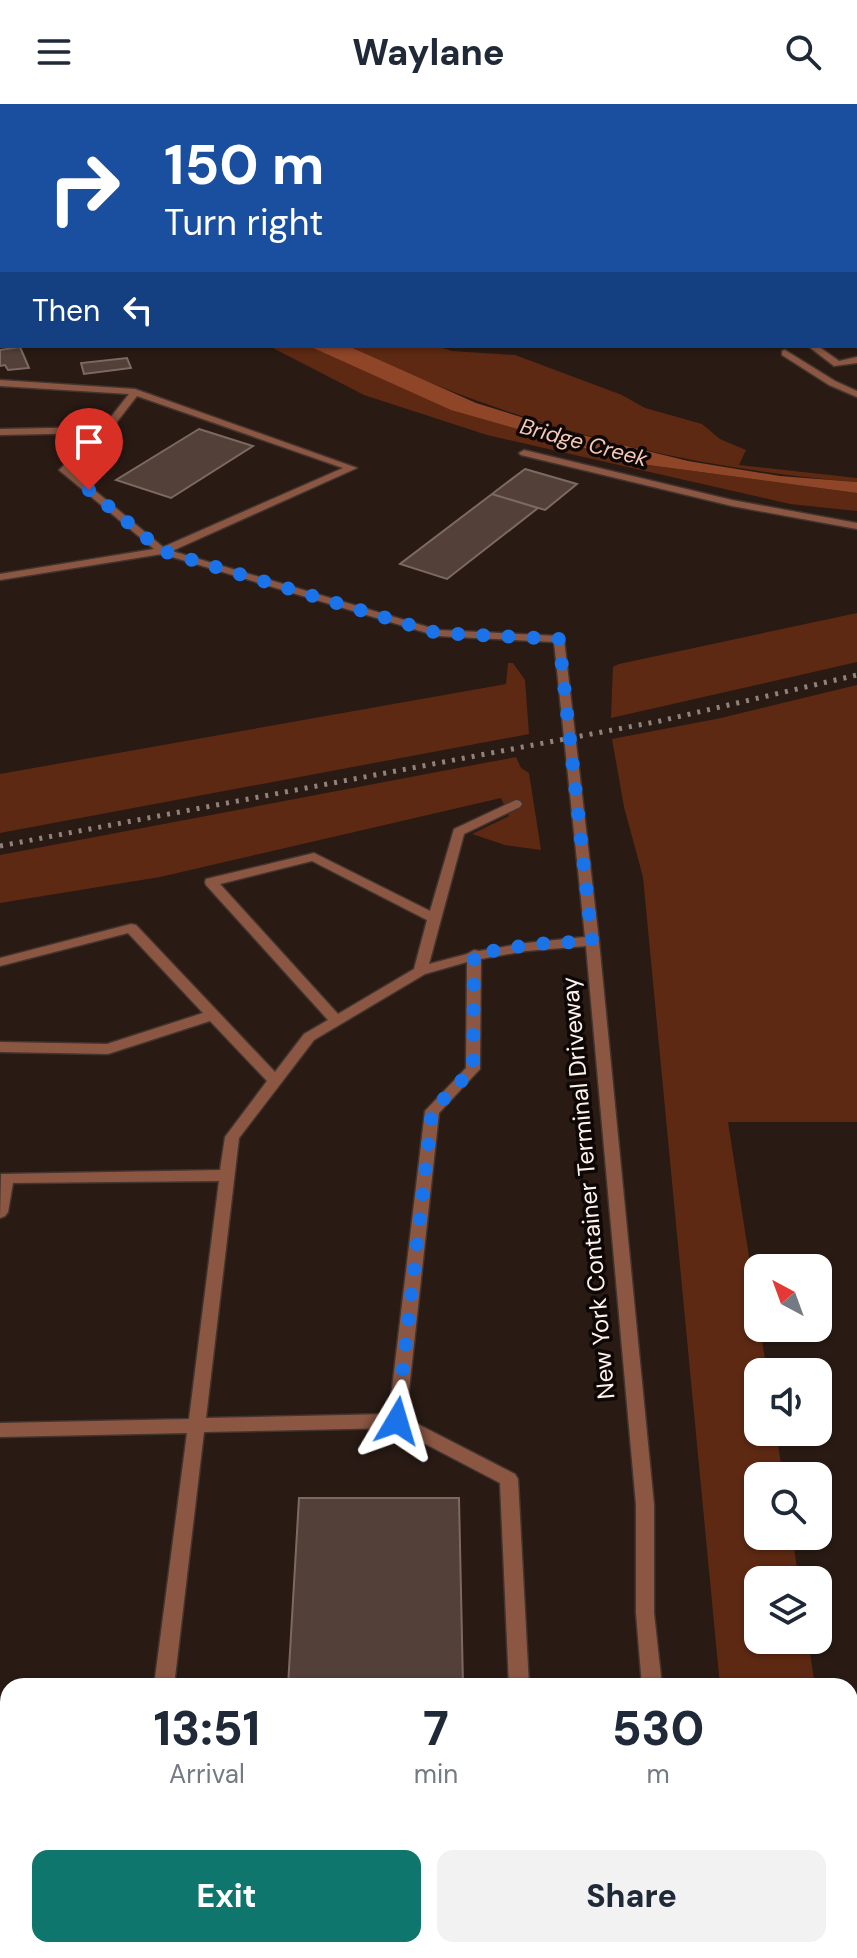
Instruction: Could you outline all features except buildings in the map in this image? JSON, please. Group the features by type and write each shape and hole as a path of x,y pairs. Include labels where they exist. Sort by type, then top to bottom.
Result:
{"lane":[{"path":"815,348 837,364 857,360"},
{"path":"785,353 832,383 857,394"},
{"path":"0,383 135,392 352,468 162,551 0,577"},
{"path":"135,392 106,430 64,470 162,551"},
{"path":"0,432 106,430"},
{"path":"524,453 718,500 857,526"},
{"name":"New York Container Terminal Driveway","path":"162,551 437,633 559,639 592,941 645,1505 645,1613 651,1678"},
{"path":"420,971 458,832 516,804"},
{"path":"336,1020 211,882 314,857 434,918"},
{"path":"0,962 131,928 275,1081"},
{"path":"165,1678 232,1137 309,1037 420,971 474,954 534,944 592,941"},
{"path":"397,1421 432,1111 473,1069 474,954"},
{"path":"0,1047 108,1049 213,1015"},
{"path":"0,1212 6,1178 227,1175"},
{"path":"0,1430 397,1421 509,1479 519,1678"}],"shaded area":[{"path":"273,348 315,348 641,464 857,493 857,511 790,504 487,435 364,395"},
{"path":"352,348 443,348 515,355 622,395 645,408 702,424 720,439 746,450 739,465 857,478 857,482 725,466 596,438 533,420 409,374"},
{"path":"857,613 857,662 611,718 613,667 619,664"},
{"path":"508,663 513,663 525,680 529,734 0,833 0,774 506,684"},
{"path":"857,685 857,1122 728,1122 749,1254 744,1254 744,1342 762,1342 765,1358 744,1358 744,1446 778,1446 781,1462 744,1462 744,1550 794,1550 797,1566 744,1566 744,1654 810,1654 814,1678 719,1678 643,877 624,807 612,739 721,718"},
{"path":"516,757 521,768 529,773 541,850 505,845 472,834 509,816 501,798 160,877 0,903 0,855"}],"water":[{"name":"Bridge Creek","path":"313,348 352,348 476,403 566,431 688,461 780,476 857,482 857,493 641,464 451,410"}],"railway":[{"path":"0,846 660,721 857,675"}],"route":[{"path":"89,490 162,551 437,633 559,639 592,941 534,944 474,954 473,1069 432,1111 397,1421"}]}
